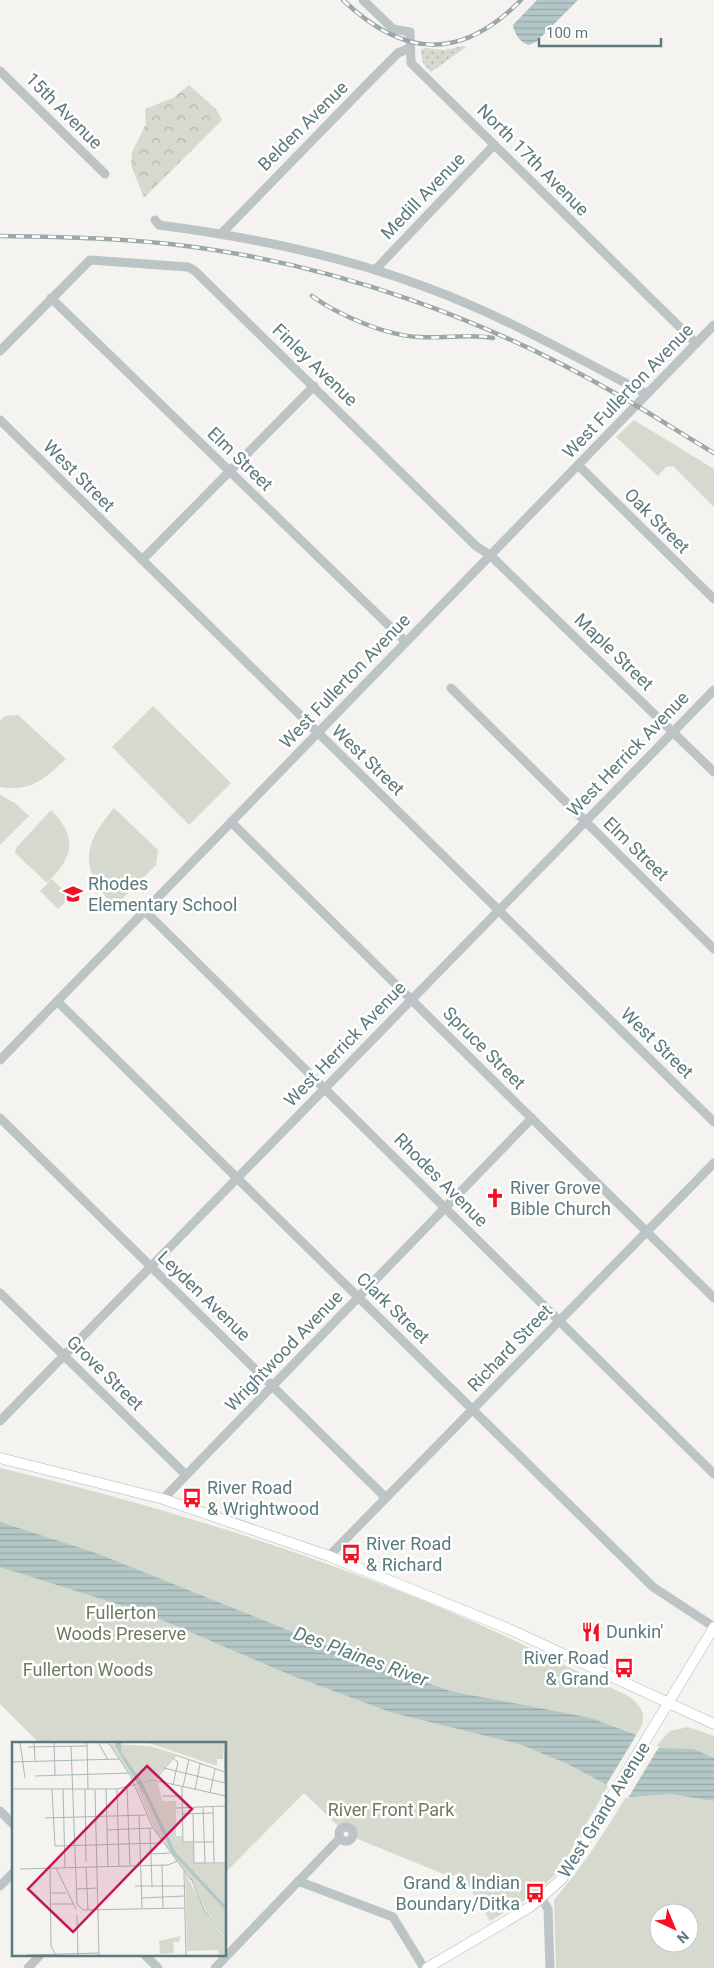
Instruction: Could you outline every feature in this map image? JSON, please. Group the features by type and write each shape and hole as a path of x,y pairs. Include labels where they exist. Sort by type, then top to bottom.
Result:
{"main road":[{"path":"0,1458 164,1499 330,1556 509,1629 714,1724"},
{"name":"West Grand Avenue","path":"425,1968 542,1899 562,1880 573,1865 714,1627"}],"street":[{"name":"North 17th Avenue","path":"363,0 393,29 410,32 411,63 696,343"},
{"name":"Belden Avenue","path":"222,233 398,53 410,48"},
{"name":"15th Avenue","path":"0,71 105,174"},
{"name":"Medill Avenue","path":"375,270 494,145"},
{"path":"156,220 159,225 222,233 301,248 430,288 537,337 647,394"},
{"name":"Finley Avenue","path":"51,298 90,260 191,268 476,546 490,555"},
{"path":"0,350 51,298"},
{"name":"Elm Street","path":"51,298 406,642"},
{"name":"West Fullerton Avenue","path":"0,1060 714,325"},
{"path":"142,560 314,386"},
{"name":"West Street","path":"0,420 714,1122"},
{"name":"Oak Street","path":"578,465 714,599"},
{"name":"Maple Street","path":"490,555 714,772"},
{"name":"Elm Street","path":"451,688 714,948"},
{"name":"West Herrick Avenue","path":"0,1421 714,690"},
{"name":"Spruce Street","path":"230,822 714,1298"},
{"name":"Rhodes Avenue","path":"145,911 714,1474"},
{"name":"Clark Street","path":"57,1000 653,1587 714,1627"},
{"name":"Leyden Avenue","path":"0,1118 386,1498"},
{"name":"Wrightwood Avenue","path":"164,1499 532,1118"},
{"name":"Richard Street","path":"330,1556 714,1163"},
{"name":"Grove Street","path":"0,1294 186,1475"},
{"path":"0,1811 12,1822"},
{"path":"215,1968 340,1838"},
{"path":"0,1886 12,1874"},
{"path":"298,1881 393,1917 425,1968"},
{"path":"542,1899 548,1909 550,1968"},
{"path":"28,1968 39,1956"},
{"path":"146,1956 158,1968"}],"green space":[{"path":"466,47 431,72 423,63 421,51 424,48 444,50"},
{"path":"189,85 216,109 222,120 144,198 131,165 132,152 146,124 145,109 173,98"},
{"path":"634,420 714,469 714,507 673,466 666,467 658,476 616,437"},
{"path":"153,706 231,783 189,825 112,747"},
{"path":"18,715 66,759 51,773 29,786 20,788 0,787 0,721 5,716"},
{"path":"0,795 15,803 29,816 0,845"},
{"path":"114,808 158,850 156,865 114,907 95,881 90,869 89,858 95,834"},
{"path":"51,810 66,829 69,847 63,864 47,883 15,853 16,848"},
{"path":"52,879 70,897 58,909 40,891"},
{"name":"Fullerton Woods Preserve","path":"0,1468 172,1513 286,1549 398,1590 498,1633 630,1697 642,1710 643,1722 606,1784 608,1786 559,1871 534,1895 490,1921 460,1872 451,1877 355,1838 357,1833 353,1825 345,1823 339,1827 304,1793 226,1872 226,1742 38,1742 0,1704"},
{"path":"688,1727 714,1736 714,1968 556,1968 554,1900 583,1863 626,1797 628,1798 659,1746 657,1745 670,1731"}],"shaded area":[{"path":"537,0 578,0 536,42 529,45 518,38 513,25"},
{"path":"0,1522 96,1553 377,1666 450,1691 591,1718 636,1735 658,1748 693,1749 714,1758 714,1801 671,1794 629,1797 568,1764 519,1744 393,1713 293,1676 146,1613 0,1567"}],"pier":[{"path":"637,1734 659,1747 628,1798 606,1785"}],"railway":[{"path":"343,0 366,19 388,33 410,42 432,45 454,42 476,34 499,20 521,0"},
{"path":"0,236 122,240 194,247 249,256 357,282 463,319 514,341 613,392 714,453"},
{"path":"312,296 349,317 392,333 419,337 474,336 493,338"}],"place":[{"name":"Rhodes Elementary School","path":"73,894"},
{"name":"River Grove Bible Church","path":"495,1198"},
{"name":"River Road & Wrightwood","path":"192,1498"},
{"name":"River Road & Richard","path":"351,1554"},
{"name":"Dunkin'","path":"591,1632"},
{"name":"River Road & Grand","path":"624,1668"},
{"name":"Grand & Indian Boundary/Ditka","path":"535,1893"}],"water label":[{"name":"Des Plaines River","path":"361,1656"}],"park label":[{"name":"Fullerton Woods","path":"88,1670"},
{"name":"River Front Park","path":"391,1810"}]}
